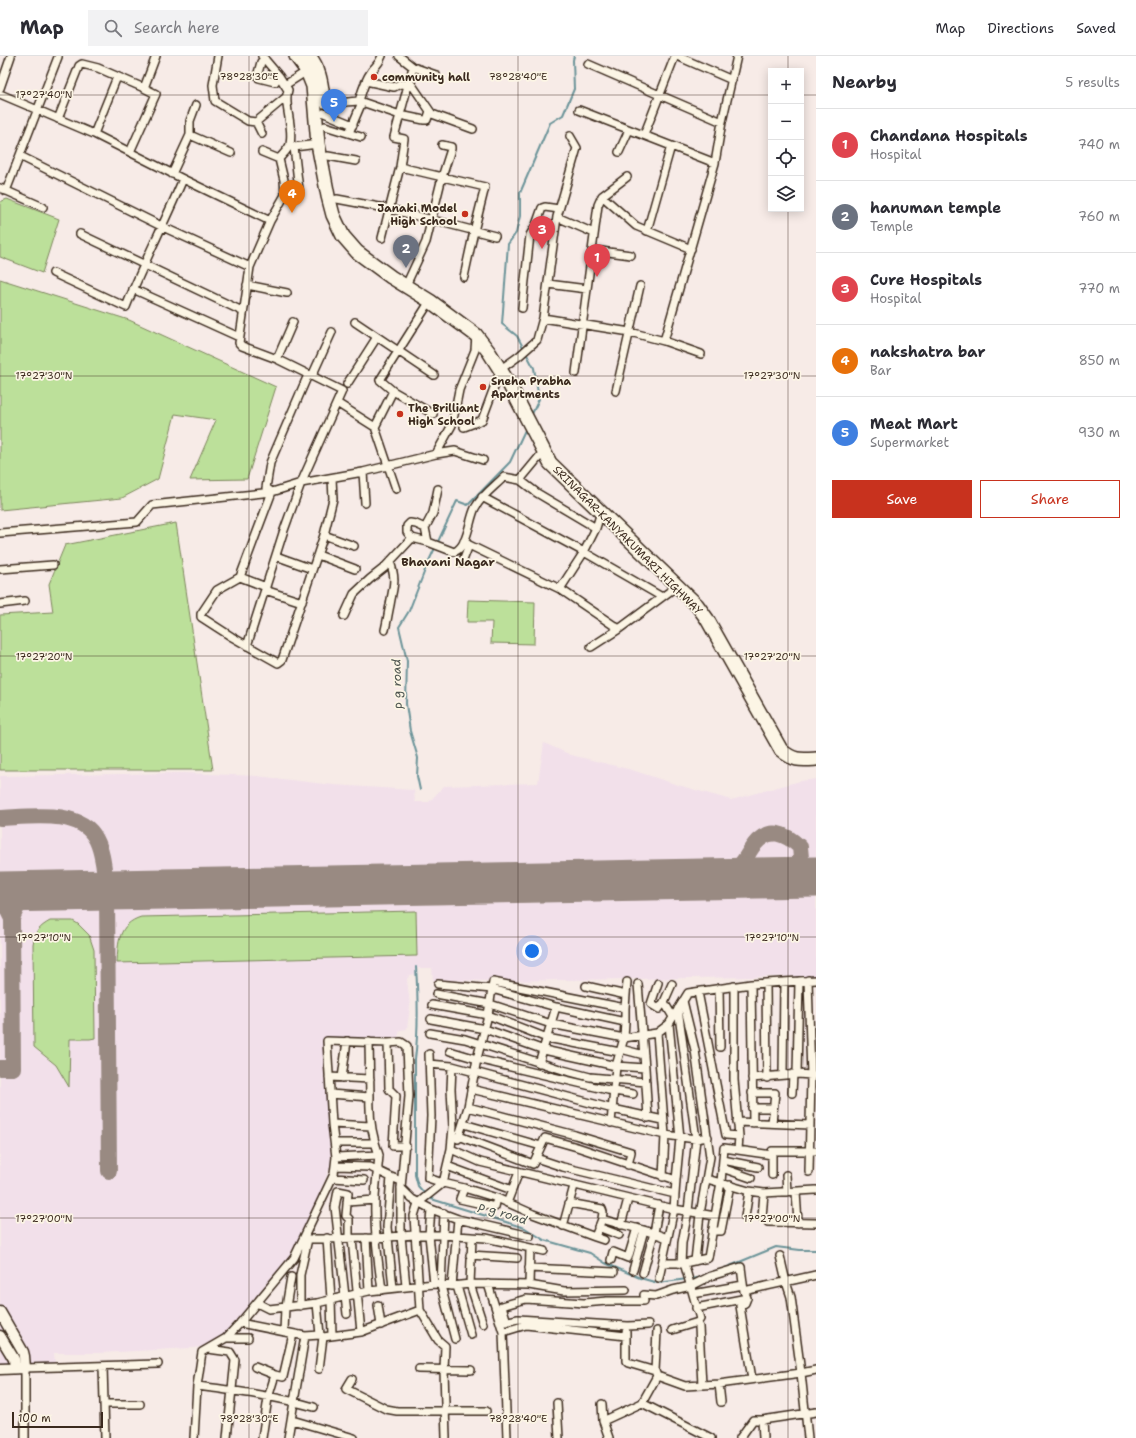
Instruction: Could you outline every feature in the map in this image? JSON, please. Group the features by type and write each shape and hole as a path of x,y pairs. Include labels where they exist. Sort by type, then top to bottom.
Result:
{"highway":[{"name":"SRINAGAR-KANYAKUMARI HIGHWAY","path":"296,56 313,62"},
{"name":"SRINAGAR-KANYAKUMARI HIGHWAY","path":"313,62 322,86 328,156 337,199 348,231 360,245 395,273 437,298 476,327 511,381 537,430 556,458 702,600 787,745 792,750 798,752 816,750"},
{"name":"SRINAGAR-KANYAKUMARI HIGHWAY","path":"313,62 313,86 318,144 333,215 343,236 361,255 430,301 476,335 503,368"},
{"name":"SRINAGAR-KANYAKUMARI HIGHWAY","path":"537,430 550,463 697,605 707,619 781,750 796,760 816,759"}],"street":[{"path":"0,88 11,56"},
{"path":"144,88 156,56"},
{"path":"218,56 213,85 215,101 248,121 256,122 285,98 288,90 279,76 263,58 258,72 259,78 275,82 279,76"},
{"path":"349,133 361,101 366,81 371,72 378,65 382,56"},
{"path":"399,56 413,67 436,75"},
{"path":"644,135 676,56 732,80"},
{"path":"664,341 715,163 722,122 737,56"},
{"path":"43,207 3,189 20,156 58,57"},
{"path":"285,85 313,62"},
{"path":"588,64 722,122"},
{"path":"58,118 79,66 86,65 144,88 156,94 130,152"},
{"path":"382,238 400,167 404,139 394,137 413,67"},
{"path":"94,134 117,77"},
{"path":"366,81 394,87 400,84 409,84"},
{"path":"409,84 432,114 473,129"},
{"path":"0,94 94,134 183,180 270,221"},
{"path":"285,98 291,121 292,146 299,190 297,194 285,194"},
{"path":"324,115 333,105 343,101 361,101 400,115 424,120 427,120 430,112"},
{"path":"172,174 190,135 190,121 196,105"},
{"path":"579,110 715,163"},
{"path":"324,115 353,125"},
{"path":"324,115 349,133 361,136"},
{"path":"256,122 262,134"},
{"path":"619,152 629,130"},
{"path":"190,135 231,153"},
{"path":"464,427 482,420 503,368 537,340 543,318 557,217 577,148 570,136"},
{"path":"279,159 292,146 318,144"},
{"path":"408,281 426,242 442,177 451,149 451,147 442,145"},
{"path":"646,231 671,146"},
{"path":"262,152 279,159"},
{"path":"20,156 163,227 250,267"},
{"path":"328,156 356,161"},
{"path":"247,646 301,483 342,391 278,359 242,346 239,343 242,311 250,267 270,221 285,194 284,180 279,159"},
{"path":"400,167 485,187 464,277"},
{"path":"576,373 598,205 602,196 628,177"},
{"path":"53,273 126,307 183,180"},
{"path":"602,196 636,226 691,249"},
{"path":"337,199 390,209 495,236"},
{"path":"522,308 530,235 536,225 542,208 559,209"},
{"path":"557,217 594,233"},
{"path":"80,234 242,311"},
{"path":"593,250 631,255"},
{"path":"548,284 587,289"},
{"path":"247,285 287,293"},
{"path":"616,391 640,286"},
{"path":"133,289 239,337"},
{"path":"430,301 380,380 393,391 433,414"},
{"path":"543,318 630,332 664,341 701,354"},
{"path":"278,359 293,322"},
{"path":"354,322 434,375"},
{"path":"272,492 266,488 270,463 310,375 332,332"},
{"path":"436,454 452,425 459,390 475,350 476,335"},
{"path":"346,384 377,337"},
{"path":"375,426 393,391"},
{"path":"337,403 375,426 396,489"},
{"path":"520,480 544,451"},
{"path":"0,533 138,522 152,505 272,492 301,483 363,472 436,454 455,452 483,460"},
{"path":"363,472 365,503"},
{"path":"462,563 474,509 482,497 504,477 520,480 596,528"},
{"path":"272,492 240,577 217,590 200,614 201,617 247,646 278,662 282,660 324,535 333,499 332,478"},
{"path":"428,542 424,528 433,513 438,489"},
{"path":"482,497 584,552 662,597"},
{"path":"560,589 584,552 596,528 601,512"},
{"path":"424,528 410,523 407,526 407,532 412,538 428,542 454,552 467,543"},
{"path":"324,535 354,546"},
{"path":"344,616 354,594 390,562 412,538"},
{"path":"467,543 560,589 619,628"},
{"path":"318,555 355,568"},
{"path":"276,556 312,569"},
{"path":"385,630 394,588 394,573 390,562"},
{"path":"0,569 53,565"},
{"path":"240,577 266,589 302,602"},
{"path":"591,647 677,586"},
{"path":"0,604 25,601"},
{"path":"808,980 814,1075 810,1125 813,1151 809,1172"},
{"path":"436,994 490,1004 551,1024 624,1038 657,1033 669,1024 688,993 751,984 816,980"},
{"path":"792,1093 795,1074 799,981"},
{"path":"451,1150 464,1124 474,1072 488,1015 493,982 625,1008"},
{"path":"611,1123 616,1080 616,1066 624,1038 627,982"},
{"path":"783,1075 784,982"},
{"path":"658,983 651,1004 659,1009 664,1002 672,984"},
{"path":"766,983 768,1078"},
{"path":"438,984 492,989 556,1007 625,1022"},
{"path":"638,984 648,1118"},
{"path":"751,984 753,1123"},
{"path":"586,986 626,995"},
{"path":"734,986 734,1080 739,1136 738,1150"},
{"path":"719,988 720,1047"},
{"path":"663,1263 682,1264 708,1258 721,1182 726,1135 698,992"},
{"path":"683,1001 695,1050 710,1157 700,1214 695,1261"},
{"path":"664,1002 673,1017"},
{"path":"432,1004 488,1015 547,1038 620,1052 621,1049 644,1055"},
{"path":"539,1063 556,1007"},
{"path":"672,1330 698,1322 700,1319 691,1286 682,1264 682,1243 688,1211 696,1139 678,1009"},
{"path":"431,1019 485,1029 544,1050 616,1066 645,1068"},
{"path":"659,1278 674,1209 680,1138 669,1024"},
{"path":"430,1033 464,1039 539,1063 590,1077 646,1082"},
{"path":"657,1033 665,1135 663,1177"},
{"path":"194,1438 197,1386 200,1357 202,1352 226,1338 294,1258 306,1238 333,1178 336,1166 336,1157 332,1124 327,1041 401,1042 407,1046 409,1096 406,1146 401,1184 401,1236 406,1286"},
{"path":"342,1078 347,1041"},
{"path":"369,1042 369,1109 374,1143 379,1155 375,1200 376,1238 382,1290"},
{"path":"388,1043 389,1088 396,1096 392,1146 406,1146"},
{"path":"450,1051 477,1059 633,1094"},
{"path":"429,1054 431,1116 428,1178 498,1198 563,1226 604,1240"},
{"path":"430,1064 452,1066 648,1118 663,1120"},
{"path":"446,1438 444,1370 445,1346 438,1340 420,1310 414,1235 414,1216 421,1201 443,1183 451,1150 453,1127 451,1089 452,1066"},
{"path":"752,1078 768,1078 795,1074 814,1075"},
{"path":"330,1077 370,1079"},
{"path":"471,1089 665,1135 696,1139 708,1137"},
{"path":"752,1093 775,1093 772,1123"},
{"path":"330,1094 370,1096"},
{"path":"468,1107 575,1135 631,1152 628,1165"},
{"path":"752,1108 774,1108"},
{"path":"737,1122 810,1125"},
{"path":"332,1124 371,1126"},
{"path":"464,1124 541,1146"},
{"path":"726,1135 739,1136"},
{"path":"459,1136 533,1164 544,1138 577,1147 663,1177 676,1180"},
{"path":"334,1143 374,1143"},
{"path":"724,1148 772,1155"},
{"path":"451,1150 480,1162 574,1186 674,1209 715,1216"},
{"path":"772,1175 772,1151 813,1151"},
{"path":"336,1157 379,1155"},
{"path":"536,1158 563,1167 675,1194"},
{"path":"723,1160 758,1167"},
{"path":"336,1166 370,1167 391,1177 401,1184 412,1199 421,1201 431,1209 458,1219 530,1236"},
{"path":"447,1166 512,1190"},
{"path":"722,1168 751,1178"},
{"path":"507,1203 519,1172"},
{"path":"786,1174 787,1192"},
{"path":"391,1177 387,1238 393,1288"},
{"path":"333,1178 364,1180"},
{"path":"707,1180 721,1182 749,1191 764,1193 816,1190"},
{"path":"712,1231 721,1231 730,1185"},
{"path":"563,1226 574,1186"},
{"path":"464,1188 460,1199 495,1208 498,1198"},
{"path":"347,1314 335,1207 338,1191 348,1193 346,1216 350,1219 350,1238 361,1332"},
{"path":"745,1217 749,1191"},
{"path":"796,1192 798,1223"},
{"path":"762,1217 764,1193"},
{"path":"621,1225 628,1199"},
{"path":"347,1202 375,1200"},
{"path":"569,1203 602,1209 602,1219 598,1227 596,1237"},
{"path":"643,1273 654,1233 659,1205"},
{"path":"431,1209 428,1235 438,1285 455,1339"},
{"path":"438,1285 444,1214"},
{"path":"458,1219 454,1286 471,1335"},
{"path":"602,1219 641,1229 667,1238"},
{"path":"768,1222 816,1223"},
{"path":"598,1227 619,1235"},
{"path":"611,1260 613,1252 628,1258 641,1229"},
{"path":"633,1270 641,1229"},
{"path":"306,1238 387,1238 414,1235 486,1238 544,1251"},
{"path":"300,1306 300,1275 306,1238"},
{"path":"327,1238 332,1336"},
{"path":"366,1238 369,1291"},
{"path":"472,1238 470,1255 470,1284 483,1324"},
{"path":"529,1285 530,1249"},
{"path":"470,1255 517,1258"},
{"path":"780,1256 791,1298 808,1438"},
{"path":"507,1438 503,1332 504,1322 502,1306 526,1299 584,1303 644,1298 691,1286 711,1276 741,1267 745,1292 745,1303 740,1306 752,1379"},
{"path":"529,1268 614,1272"},
{"path":"696,1308 745,1292 816,1275"},
{"path":"284,1332 291,1277"},
{"path":"257,1303 269,1309 300,1306 357,1293 418,1285 454,1286 488,1284 529,1285 564,1291 626,1290"},
{"path":"488,1284 504,1322"},
{"path":"693,1294 745,1292"},
{"path":"317,1303 322,1336 319,1369"},
{"path":"378,1305 381,1325"},
{"path":"240,1323 305,1336 332,1336 361,1332 420,1310"},
{"path":"0,1312 24,1356 20,1368 26,1438"},
{"path":"504,1322 518,1319 534,1319 628,1326 648,1325"},
{"path":"503,1332 526,1325 626,1336"},
{"path":"628,1326 626,1336 626,1361 685,1386 719,1384 816,1370"},
{"path":"699,1327 702,1385"},
{"path":"603,1421 642,1403 656,1374 657,1331"},
{"path":"255,1367 282,1377 292,1334"},
{"path":"0,1336 20,1368"},
{"path":"288,1438 305,1336"},
{"path":"226,1338 248,1338"},
{"path":"208,1349 230,1352 236,1360 227,1438"},
{"path":"0,1368 158,1364"},
{"path":"103,1366 105,1438"},
{"path":"420,1369 472,1370"},
{"path":"262,1438 268,1398 275,1375"},
{"path":"352,1379 346,1389 386,1409 397,1411 486,1411"},
{"path":"719,1384 721,1402"},
{"path":"197,1386 232,1390 314,1407"},
{"path":"557,1403 559,1438"},
{"path":"642,1403 711,1438"},
{"path":"104,1404 140,1404"},
{"path":"602,1404 603,1421 609,1438"},
{"path":"740,1438 753,1420 816,1412"},
{"path":"292,1420 341,1436 354,1438"},
{"path":"762,1420 763,1438"}],"shaded area":[{"path":"544,743 571,755 632,770 731,800 800,781 816,779 816,976 501,981 433,980 432,968 418,968 416,974 410,975 407,979 410,1006 407,1029 400,1030 397,1040 324,1039 333,1160 298,1247 271,1284 212,1346 100,1353 54,1353 55,1363 0,1366 0,776 182,773 257,776 333,785 414,790 415,802 429,802 444,786 538,783"}],"green space":[{"path":"7,199 59,219 42,273 0,257 0,202"},
{"path":"0,279 129,320 276,387 247,479 190,480 216,420 175,414 158,479 122,498 0,510"},
{"path":"176,523 213,770 0,770 0,615 53,612 49,584 65,545"},
{"path":"468,600 535,602 534,644 491,643 492,622 467,622"},
{"path":"416,911 417,956 117,963 119,942 124,929 133,920 141,917"},
{"path":"50,921 73,921 78,924 89,935 94,950 95,1038 70,1039 69,1087 56,1065 34,1047 33,944 38,930"}],"waterway":[{"path":"524,349 517,336 502,324 508,244 516,233 520,216 520,193 550,123 563,115 574,89 574,56"},
{"path":"526,353 534,368 539,399 531,416"},
{"name":"p g road","path":"420,790 417,776 418,758 410,731 406,704 407,661 399,627 409,611 427,565 457,501 468,505 510,462 526,428"},
{"name":"p g road","path":"416,967 418,1013 415,1059 415,1175 418,1186 425,1194"},
{"name":"p g road","path":"428,1198 525,1228 544,1240 590,1253 605,1263 640,1278 658,1283 687,1279"},
{"name":"p g road","path":"720,1270 776,1247 816,1250"},
{"name":"p g road","path":"691,1279 703,1277"}],"taxiway":[{"path":"0,818 53,816 79,822 89,829 96,839 101,851 107,890 109,1171"},
{"path":"710,879 779,890 794,883 798,879 801,868 800,847 783,835 765,835 754,845 738,867 719,879"},
{"path":"12,919 16,909 22,901 29,895 38,891"},
{"path":"0,899 12,919 13,1068 0,1068"}],"runway":[{"path":"0,892 816,877"}],"place":[{"name":"community hall","path":"374,77"},
{"name":"Meat Mart","path":"334,122"},
{"name":"nakshatra bar","path":"292,213"},
{"name":"Janaki Model High School","path":"465,214"},
{"name":"Cure Hospitals","path":"542,249"},
{"name":"hanuman temple","path":"406,268"},
{"name":"Chandana Hospitals","path":"597,277"},
{"name":"Sneha Prabha Apartments","path":"483,387"},
{"name":"The Brilliant High School","path":"400,414"}],"district":[{"name":"Bhavani Nagar","path":"448,562"}]}
